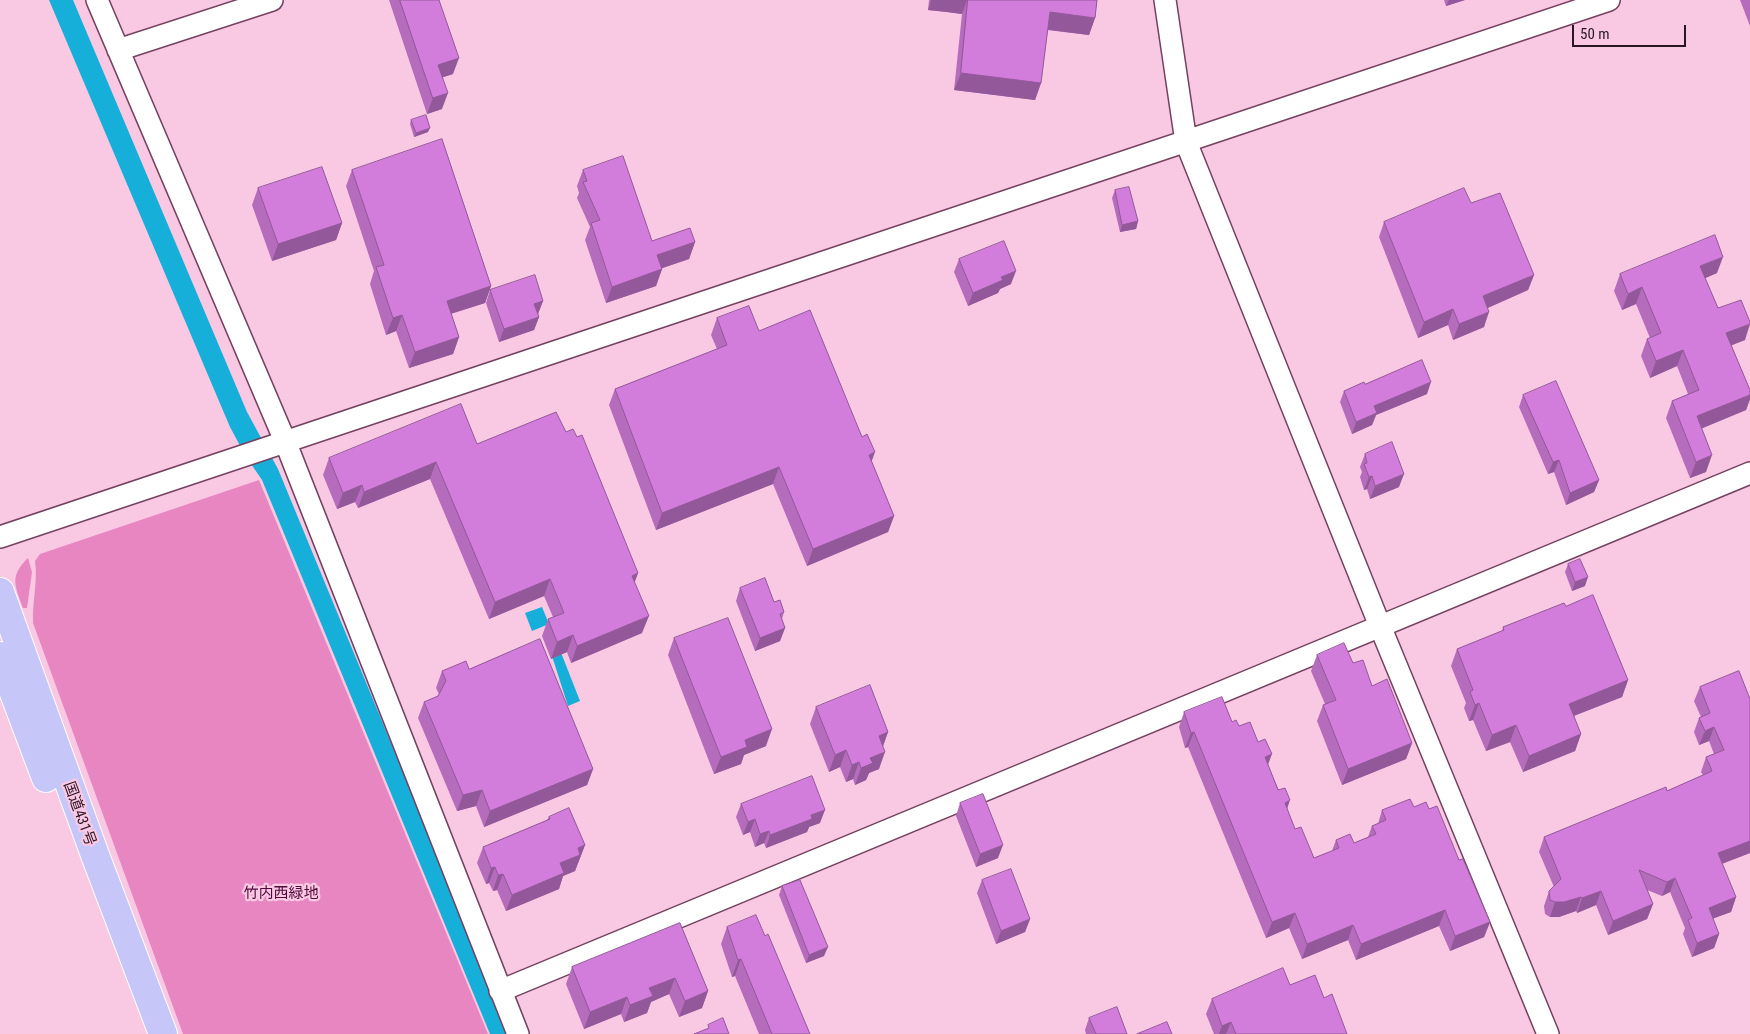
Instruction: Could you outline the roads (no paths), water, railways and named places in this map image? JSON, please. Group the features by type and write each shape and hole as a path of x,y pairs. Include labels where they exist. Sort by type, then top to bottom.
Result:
{"highway":[{"name":"国道431号","path":"0,592 95,855 163,1034"},
{"name":"国道431号","path":"0,656 144,1034"}],"street":[{"path":"97,0 276,445 518,1034"},
{"path":"118,50 272,0"},
{"path":"1165,0 1186,142 1380,626 1548,1034"},
{"path":"0,537 1609,0"},
{"path":"500,991 1750,473"}],"water":[{"path":"49,0 73,0 247,412 278,469 511,1034 490,1034 262,480 245,455 230,427"},
{"path":"542,607 549,624 532,631 525,613"},
{"path":"560,650 580,701 568,706 551,653"}],"park label":[{"name":"竹内西緑地","path":"281,894"}]}
